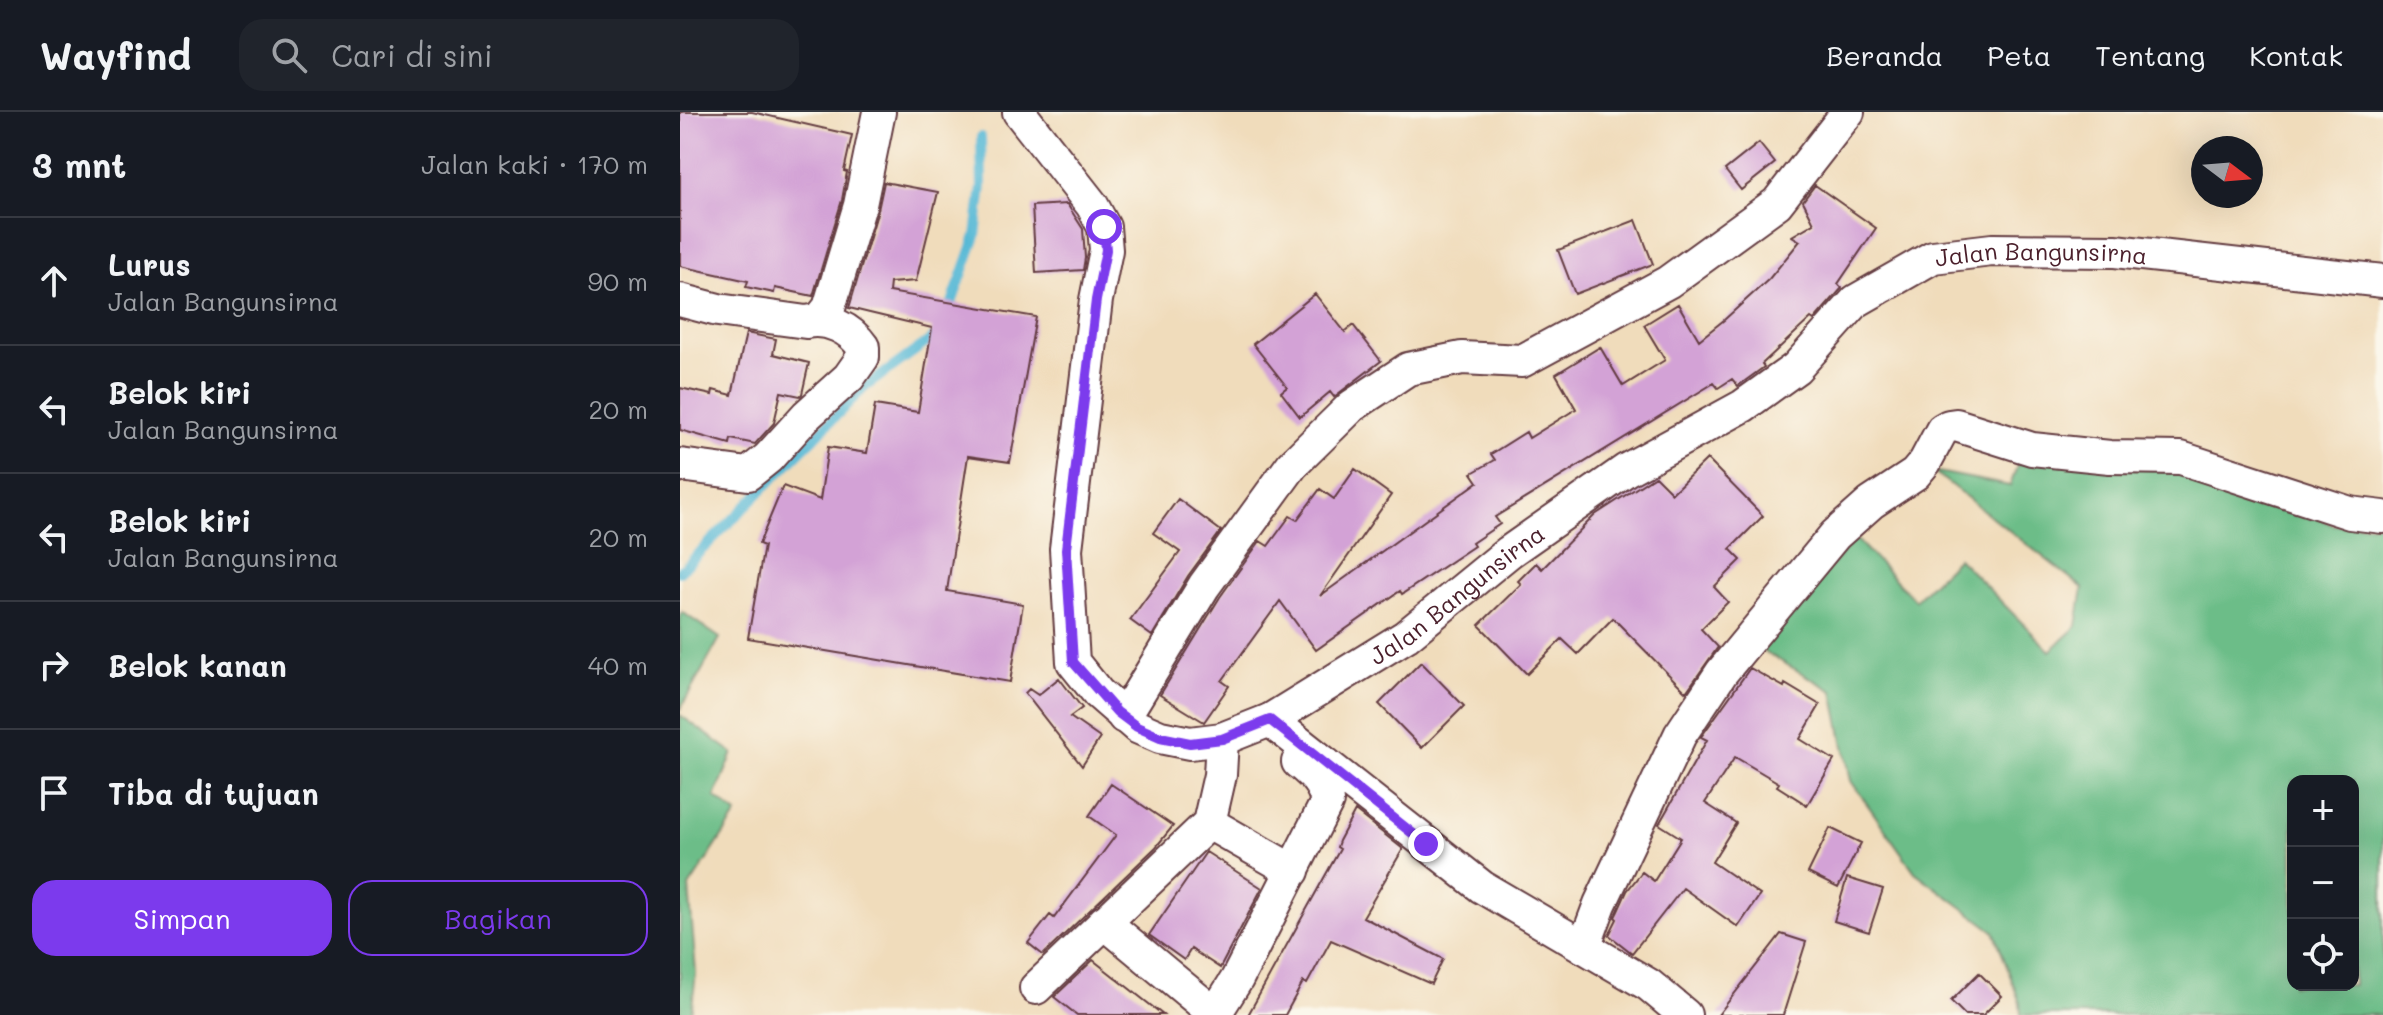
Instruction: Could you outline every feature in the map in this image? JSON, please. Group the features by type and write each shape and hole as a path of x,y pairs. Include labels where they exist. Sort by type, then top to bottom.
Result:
{"street":[{"path":"820,319 829,308 860,205 879,112"},
{"name":"Jalan Bangunsirna","path":"1019,112 1092,205 1104,227 1106,250 1096,300 1066,549 1073,662 1098,693 1137,727 1160,737 1190,743 1222,739 1262,723 1406,636 1509,552 1626,470 1743,406 1796,368 1856,301 1933,257 1992,250 2115,251 2383,281"},
{"path":"1124,717 1204,586 1283,477 1352,406 1408,369 1462,358 1522,361 1668,282 1777,203 1848,112"},
{"path":"680,300 718,310 806,322 820,319 848,330 863,347 863,357 849,377 748,474 680,465"},
{"path":"1584,947 1600,904 1680,735 1722,672 1835,535 1871,503 1915,474 1942,430 1949,426 1956,425 2032,449 2110,457 2181,458 2350,513 2383,517"},
{"path":"1104,922 1216,1015 1327,802 1324,788 1315,776 1262,723"},
{"path":"1262,723 1482,887 1649,985 1685,1015"},
{"path":"1036,988 1209,823 1220,775 1222,739"},
{"path":"1209,823 1293,871"}],"green space":[{"path":"2021,455 2175,471 2289,504 2333,525 2383,524 2383,1015 2021,1015 2020,1003 1994,931 1915,872 1851,781 1833,691 1758,648 1855,538 1915,600 1958,558 2050,651 2077,626 2083,588 1933,471 2010,486"},
{"path":"682,612 720,638 680,710 680,616"},
{"path":"680,715 733,753 715,797 737,814 689,887 696,973 691,1015 680,1015"}],"building":[{"path":"680,112 752,112 852,135 844,171 847,172 842,200 813,296 775,288 774,293 746,287 748,281 680,266"},
{"path":"1759,143 1775,163 1741,190 1725,170"},
{"path":"884,182 938,192 916,281 890,283 889,292 1036,317 1010,462 968,456 947,591 1023,604 1010,682 748,638 764,546 759,544 783,486 820,500 828,447 867,453 875,405 918,412 932,328 849,308"},
{"path":"1815,185 1876,228 1838,284 1842,288 1814,320 1811,318 1762,364 1764,367 1738,386 1732,379 1718,388 1714,383 1495,517 1500,524 1472,543 1474,546 1402,594 1400,591 1316,650 1280,601 1222,681 1229,686 1204,722 1160,695 1220,597 1260,541 1268,546 1290,516 1297,520 1320,489 1334,499 1355,469 1391,495 1320,596 1478,482 1472,473 1495,460 1491,454 1526,432 1529,438 1576,409 1556,374 1600,347 1623,386 1665,360 1644,325 1678,304 1699,340 1724,320 1769,279 1800,241 1792,236 1814,223 1803,201"},
{"path":"1067,204 1083,229 1083,270 1036,273 1032,206"},
{"path":"1636,220 1653,264 1575,294 1558,250"},
{"path":"1315,294 1345,332 1353,325 1381,361 1334,397 1330,392 1300,417 1281,392 1287,387 1253,344"},
{"path":"746,333 776,339 773,354 809,363 802,394 781,392 774,423 755,444 731,439 730,444 680,430 680,388 712,395 713,390 732,395"},
{"path":"1707,459 1763,516 1730,549 1741,560 1714,587 1728,602 1701,629 1718,647 1686,692 1613,618 1578,654 1562,639 1527,674 1479,625 1521,584 1518,581 1536,563 1542,569 1595,515 1655,476 1672,493"},
{"path":"1178,499 1221,531 1188,576 1152,636 1130,620 1180,552 1153,533"},
{"path":"1421,662 1464,706 1422,748 1379,704"},
{"path":"1750,668 1820,705 1800,739 1834,760 1807,805 1777,786 1779,783 1735,757 1705,803 1736,823 1712,862 1760,895 1738,927 1683,888 1632,953 1609,935 1617,919 1615,917 1627,891 1642,872 1654,881 1681,838 1659,824 1707,740 1701,737"},
{"path":"1059,678 1082,708 1070,717 1100,738 1082,766 1025,693 1029,689 1038,695"},
{"path":"1111,784 1173,826 1156,847 1043,955 1028,943 1050,915 1054,918 1116,835 1089,816"},
{"path":"1355,811 1403,849 1363,917 1443,959 1431,984 1331,940 1307,984 1303,982 1285,1015 1248,1015 1340,849 1337,847 1339,841"},
{"path":"1830,828 1861,843 1838,888 1808,873"},
{"path":"1206,852 1262,888 1220,968 1191,949 1184,960 1149,935"},
{"path":"1847,878 1883,889 1869,932 1834,921"},
{"path":"1781,934 1806,942 1783,1015 1718,1015"},
{"path":"1093,960 1163,1015 1077,1015 1054,997"},
{"path":"1979,973 2002,996 1983,1015 1965,1015 1951,1001"}],"waterway":[{"path":"948,314 976,236 982,186 981,137"},
{"path":"680,572 864,388 941,332"}],"route":[{"path":"1104,227 1106,250 1096,300 1066,549 1073,662 1117,712 1137,727 1160,737 1190,743 1222,739 1270,720 1426,844"}]}
